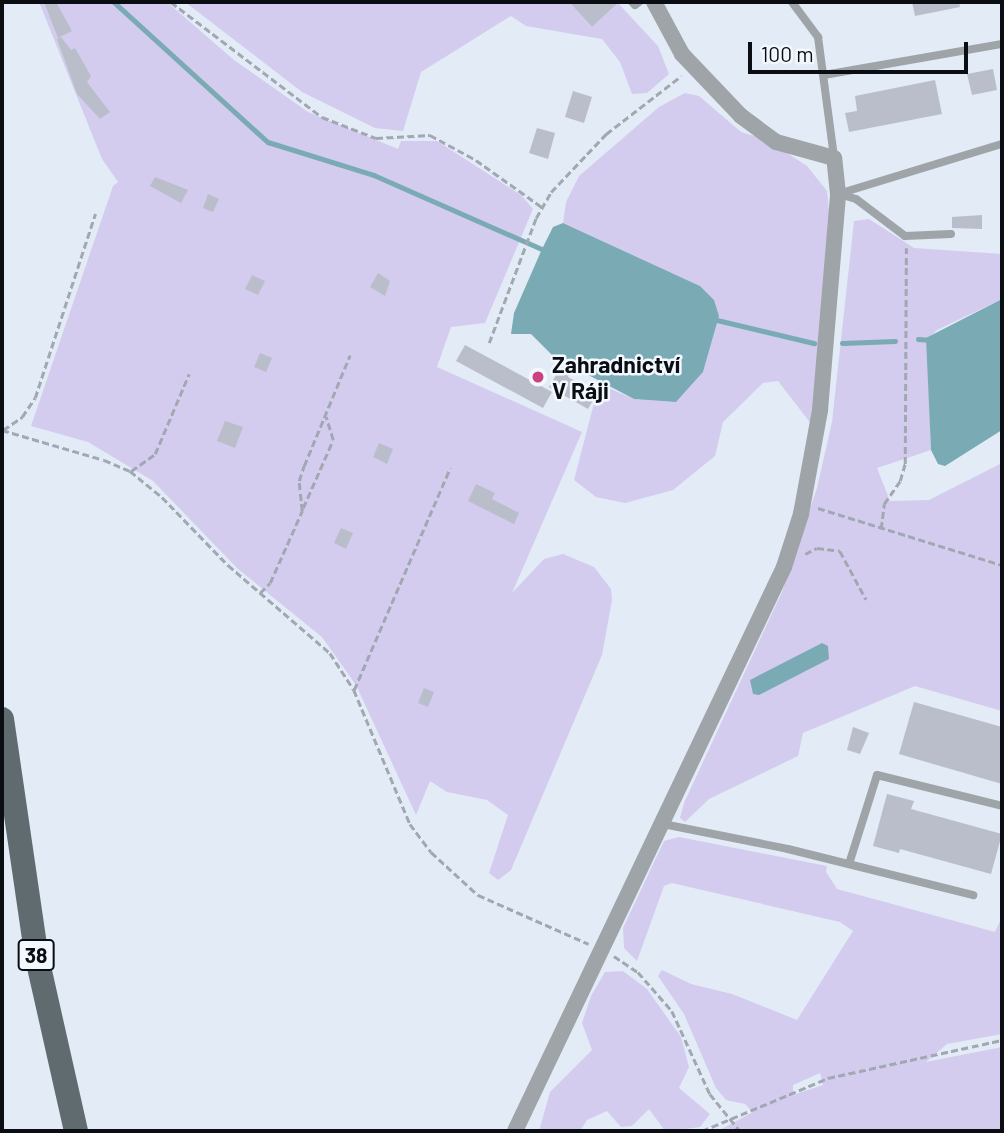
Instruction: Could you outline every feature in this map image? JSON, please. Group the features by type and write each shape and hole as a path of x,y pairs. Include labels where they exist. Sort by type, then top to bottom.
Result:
{"main road":[{"name":"38","path":"2,719 39,971 76,1131"}],"street":[{"path":"514,1131 604,950 784,567 802,502 820,411 838,194 834,158 776,142 733,109 692,67 654,2"}],"lane":[{"path":"632,2 639,2"},
{"path":"792,2 818,37 834,158"},
{"path":"824,75 1002,44"},
{"path":"838,194 1002,144"},
{"path":"838,194 856,199 907,236 951,234"},
{"path":"849,864 877,775 1002,806"},
{"path":"663,824 849,864 973,895"}],"path":[{"path":"171,2 322,117 376,138 430,135 476,160 542,207"},
{"path":"489,343 542,207 577,159 692,67"},
{"path":"2,430 22,416 35,398 95,214"},
{"path":"881,529 884,504 900,481 905,464 902,298 907,236"},
{"path":"302,511 299,481 351,355"},
{"path":"130,471 155,454 189,374"},
{"path":"260,593 270,583 333,440 326,417"},
{"path":"2,430 61,445 130,471 260,593 330,653 354,690 410,824 440,860 478,895 604,950 638,972 672,1011 726,1120 740,1131"},
{"path":"354,690 450,468"},
{"path":"802,502 1002,565"},
{"path":"784,567 817,548 840,551 866,599"},
{"path":"702,1131 828,1078 1002,1040"}],"shaded area":[{"path":"39,2 167,2 234,60 308,112 398,149 401,141 437,141 521,195 533,209 485,323 451,327 437,367 582,432 512,593 544,559 563,554 594,567 611,589 612,600 602,655 511,870 498,880 489,873 508,815 487,800 447,792 430,781 416,815 356,685 322,637 238,569 153,481 88,442 31,426 113,186 118,182 102,159"},
{"path":"185,2 569,2 592,27 618,3 658,46 669,74 647,93 632,94 620,62 602,39 526,26 511,16 421,72 403,131 375,128 302,92"},
{"path":"685,93 699,96 741,132 767,140 807,166 827,191 831,231 812,425 778,381 763,383 723,422 715,456 673,490 625,503 596,497 574,480 599,384 634,399 676,402 703,372 719,316 700,286 563,223 566,202 579,176 659,107"},
{"path":"869,219 914,248 1002,254 1002,299 937,330 927,340 931,450 877,468 890,501 929,500 1002,463 1002,711 915,686 803,733 798,756 709,799 685,822 680,818 684,803 782,592 817,488 832,422 854,221"},
{"path":"679,837 827,866 826,872 837,889 995,932 1002,917 1002,1034 947,1044 926,1062 1002,1047 1002,1131 718,1131 753,1112 745,1104 726,1100 716,1088 684,1014 658,976 662,970 691,984 732,994 797,1020 853,931 840,922 672,883 664,886 637,961 624,948 623,928 664,841","holes":["820,1073 823,1085 793,1095 793,1085"]},
{"path":"623,971 647,989 681,1037 689,1067 679,1088 710,1114 700,1127 665,1131 649,1109 632,1126 621,1127 607,1111 587,1120 580,1131 539,1131 550,1092 592,1050 582,1023 591,996 605,972"}],"water":[{"path":"563,223 700,286 714,300 719,316 703,372 676,402 634,399 554,357 531,334 511,334 514,313 542,249 553,227"},
{"path":"1002,299 1002,430 945,466 938,464 931,450 926,338"},
{"path":"822,643 828,646 829,659 759,695 753,694 750,680"}],"building":[{"path":"44,2 56,2 72,31 58,38"},
{"path":"569,2 619,2 592,27"},
{"path":"912,2 959,2 960,7 915,16"},
{"path":"61,37 71,50 75,48 91,76 87,82 110,112 100,119 77,94 57,39"},
{"path":"993,69 997,90 972,95 967,74"},
{"path":"935,80 942,114 849,132 845,113 857,111 855,96"},
{"path":"573,91 592,97 584,123 565,117"},
{"path":"537,128 555,133 548,159 529,153"},
{"path":"155,177 188,190 181,203 150,186"},
{"path":"208,194 219,199 213,212 203,208"},
{"path":"982,215 982,229 952,228 952,217"},
{"path":"378,273 390,281 385,296 370,287"},
{"path":"252,275 265,281 258,295 245,289"},
{"path":"465,345 552,392 543,408 456,361"},
{"path":"260,353 272,358 266,372 254,367"},
{"path":"561,367 570,372 568,377 597,393 588,409 549,387"},
{"path":"225,421 243,427 235,448 217,441"},
{"path":"379,443 393,449 387,464 373,457"},
{"path":"476,484 495,493 492,499 519,513 514,524 468,501"},
{"path":"341,528 353,533 346,549 334,543"},
{"path":"424,688 434,692 428,707 418,703"},
{"path":"914,702 1002,727 1002,784 899,754"},
{"path":"853,727 869,733 860,754 847,750"},
{"path":"887,794 914,801 911,809 1002,834 991,874 900,849 899,853 873,846"}],"waterway":[{"path":"114,2 268,142 374,175 546,251"},
{"path":"713,319 814,343"},
{"path":"918,339 931,340"},
{"path":"842,343 895,341"}],"place":[{"name":"Zahradnictví V Ráji","path":"538,377"}]}
